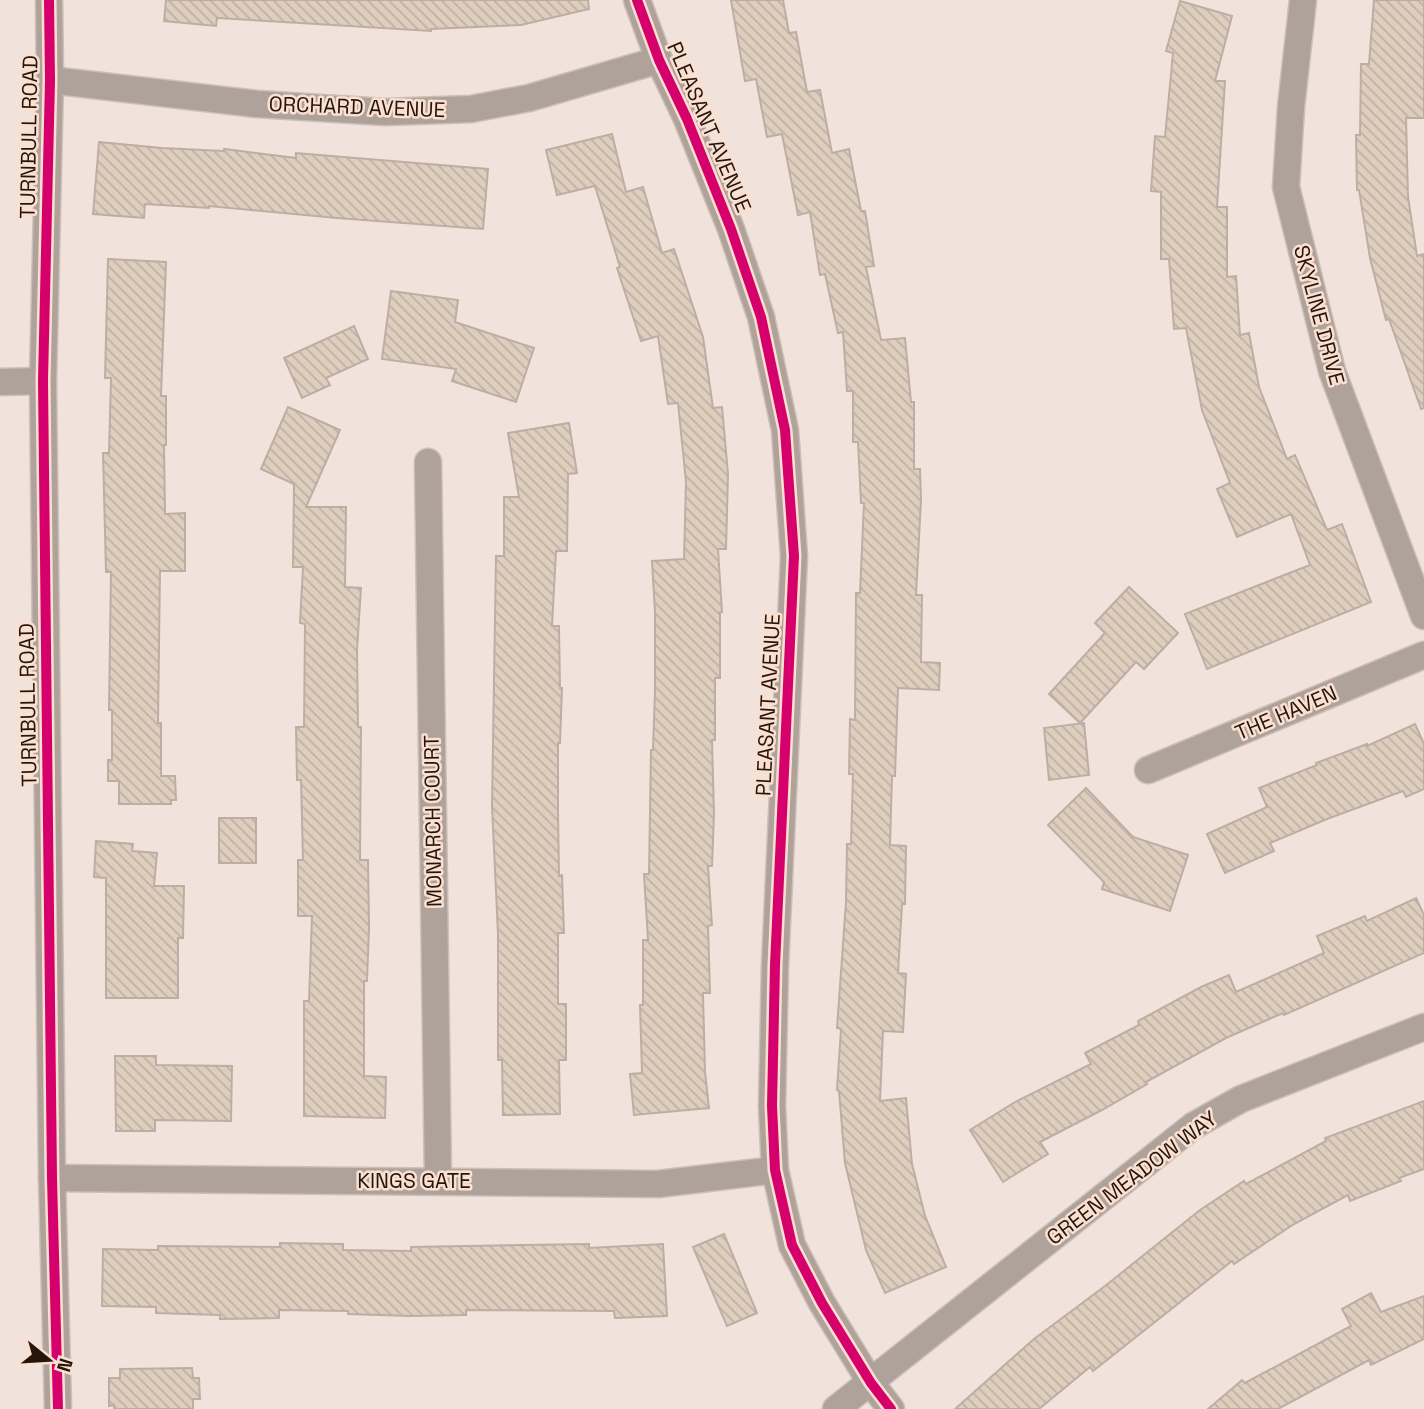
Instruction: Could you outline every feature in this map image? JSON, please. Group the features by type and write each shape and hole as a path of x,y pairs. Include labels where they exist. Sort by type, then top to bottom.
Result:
{"street":[{"name":"TURNBULL ROAD","path":"49,0 50,79 43,381 52,1178 58,1409"},
{"name":"PLEASANT AVENUE","path":"637,0 659,60 687,119 748,279 761,317 785,429 793,556 775,965 772,1107 775,1170 792,1245 822,1303 871,1383 891,1409"},
{"name":"SKYLINE DRIVE","path":"1303,0 1290,107 1286,187 1332,371 1424,616"},
{"name":"ORCHARD AVENUE","path":"50,79 257,104 385,112 471,109 529,97 659,60"},
{"path":"0,382 43,381"},
{"name":"MONARCH COURT","path":"428,462 438,1181"},
{"name":"THE HAVEN","path":"1148,770 1424,655"},
{"name":"GREEN MEADOW WAY","path":"836,1409 1193,1126 1241,1099 1424,1027"},
{"name":"KINGS GATE","path":"52,1178 658,1184 775,1170"}],"building":[{"path":"166,0 588,0 589,9 521,25 431,31 217,18 216,26 164,21"},
{"path":"731,0 783,0 789,33 796,32 807,92 820,90 832,153 849,149 861,211 865,211 874,266 866,267 881,340 905,338 911,402 914,402 914,469 920,469 921,500 916,595 922,595 921,662 940,663 939,690 898,688 890,845 906,846 905,904 902,904 898,973 906,974 903,1032 883,1031 880,1101 906,1098 912,1164 925,1216 946,1267 885,1293 866,1250 845,1163 837,1090 841,1029 837,1028 846,902 847,844 851,844 853,774 849,774 850,719 855,720 856,593 860,593 864,503 861,503 858,442 853,442 853,391 847,391 843,332 838,333 825,274 820,275 810,212 798,215 782,134 767,137 756,79 745,81"},
{"path":"1374,0 1424,0 1424,118 1406,118 1408,197 1417,256 1424,254 1424,408 1421,409 1389,319 1386,320 1370,258 1357,190 1356,135 1360,135 1361,64 1369,64"},
{"path":"1180,1 1232,16 1215,81 1225,81 1217,207 1227,207 1227,277 1236,276 1240,335 1249,333 1259,387 1287,459 1295,455 1327,530 1342,524 1371,602 1207,669 1185,614 1310,565 1291,514 1237,537 1217,489 1230,483 1202,410 1186,328 1174,329 1169,259 1161,259 1161,192 1151,191 1155,136 1165,137 1173,53 1166,51"},
{"path":"612,134 626,192 643,187 662,253 674,249 703,337 713,408 722,407 728,474 726,549 718,549 722,612 720,678 715,678 715,740 712,740 712,866 708,866 712,925 708,926 710,993 703,993 705,1072 709,1108 634,1115 630,1074 642,1073 640,1005 643,1005 643,940 648,940 644,874 649,874 655,691 652,561 684,559 686,482 678,403 668,404 658,336 641,341 617,268 620,267 595,186 557,195 546,150"},
{"path":"99,142 162,148 224,149 296,158 296,153 488,169 483,229 209,206 145,204 144,218 93,214"},
{"path":"108,259 166,262 161,396 166,396 165,514 185,513 185,571 160,571 158,723 161,723 161,776 175,776 176,800 171,800 171,804 119,804 119,781 108,781 108,760 112,760 112,710 109,710 111,572 106,572 103,453 109,453 111,378 105,378"},
{"path":"391,291 458,300 455,322 534,348 516,402 452,381 456,369 382,359"},
{"path":"354,326 368,359 326,378 330,385 302,398 284,358"},
{"path":"288,407 340,430 306,507 346,507 345,587 361,588 357,650 358,727 361,727 360,860 368,860 369,928 367,981 364,981 364,1076 386,1077 385,1118 304,1116 304,1001 309,1001 312,916 298,916 298,860 303,860 301,780 297,780 296,727 304,727 305,624 300,623 303,567 293,567 294,484 261,469"},
{"path":"569,423 577,473 568,474 567,551 556,551 552,626 559,626 562,688 558,743 558,812 559,876 562,875 564,933 558,933 558,1004 566,1004 566,1060 559,1060 560,1114 503,1115 502,1060 498,1060 498,934 492,806 496,556 504,556 504,497 519,497 508,433"},
{"path":"1129,587 1178,633 1144,669 1136,662 1080,723 1049,694 1105,633 1095,623"},
{"path":"1084,723 1089,775 1049,780 1044,728"},
{"path":"1415,724 1424,744 1424,789 1406,797 1403,791 1270,843 1274,851 1225,873 1207,834 1267,807 1259,788 1317,765 1316,763 1367,746"},
{"path":"1086,788 1133,837 1188,855 1170,911 1102,889 1104,882 1048,825"},
{"path":"219,818 256,818 256,863 219,863"},
{"path":"96,841 133,844 132,851 157,853 154,886 184,886 183,938 178,938 178,998 106,998 106,878 94,877"},
{"path":"1416,898 1424,915 1424,953 1226,1038 1146,1082 1147,1084 1102,1110 1040,1142 1048,1154 1003,1182 970,1130 1015,1102 1091,1064 1085,1053 1139,1025 1138,1021 1201,987 1229,975 1236,992 1324,953 1317,936 1365,916 1367,921"},
{"path":"115,1056 156,1056 156,1065 232,1066 231,1121 155,1120 155,1131 116,1131"},
{"path":"1424,1101 1424,1169 1350,1201 1348,1195 1294,1224 1234,1264 1232,1261 1093,1371 1090,1367 1039,1409 955,1409 1034,1339 1200,1210 1244,1181 1246,1184 1326,1141 1325,1138"},
{"path":"724,1234 757,1313 727,1326 693,1247"},
{"path":"280,1243 343,1244 343,1250 411,1251 411,1247 589,1244 589,1248 663,1244 667,1316 615,1318 614,1311 466,1310 466,1315 411,1316 348,1314 348,1311 279,1310 279,1318 220,1319 220,1315 156,1313 156,1307 102,1306 103,1249 158,1250 158,1246 280,1247"},
{"path":"1371,1293 1381,1312 1424,1296 1424,1339 1371,1365 1369,1360 1278,1409 1208,1409 1242,1380 1245,1383 1351,1326 1342,1309"},
{"path":"192,1368 193,1378 199,1378 200,1399 193,1399 193,1409 114,1409 114,1405 109,1406 109,1378 120,1378 120,1369"}],"cycle path":[{"path":"49,0 50,80 43,381 52,1178 58,1409"},
{"path":"637,0 659,60 687,119 731,229 761,317 785,430 794,556 775,965 772,1106 775,1170 792,1245 822,1303 871,1383 891,1409"}]}
